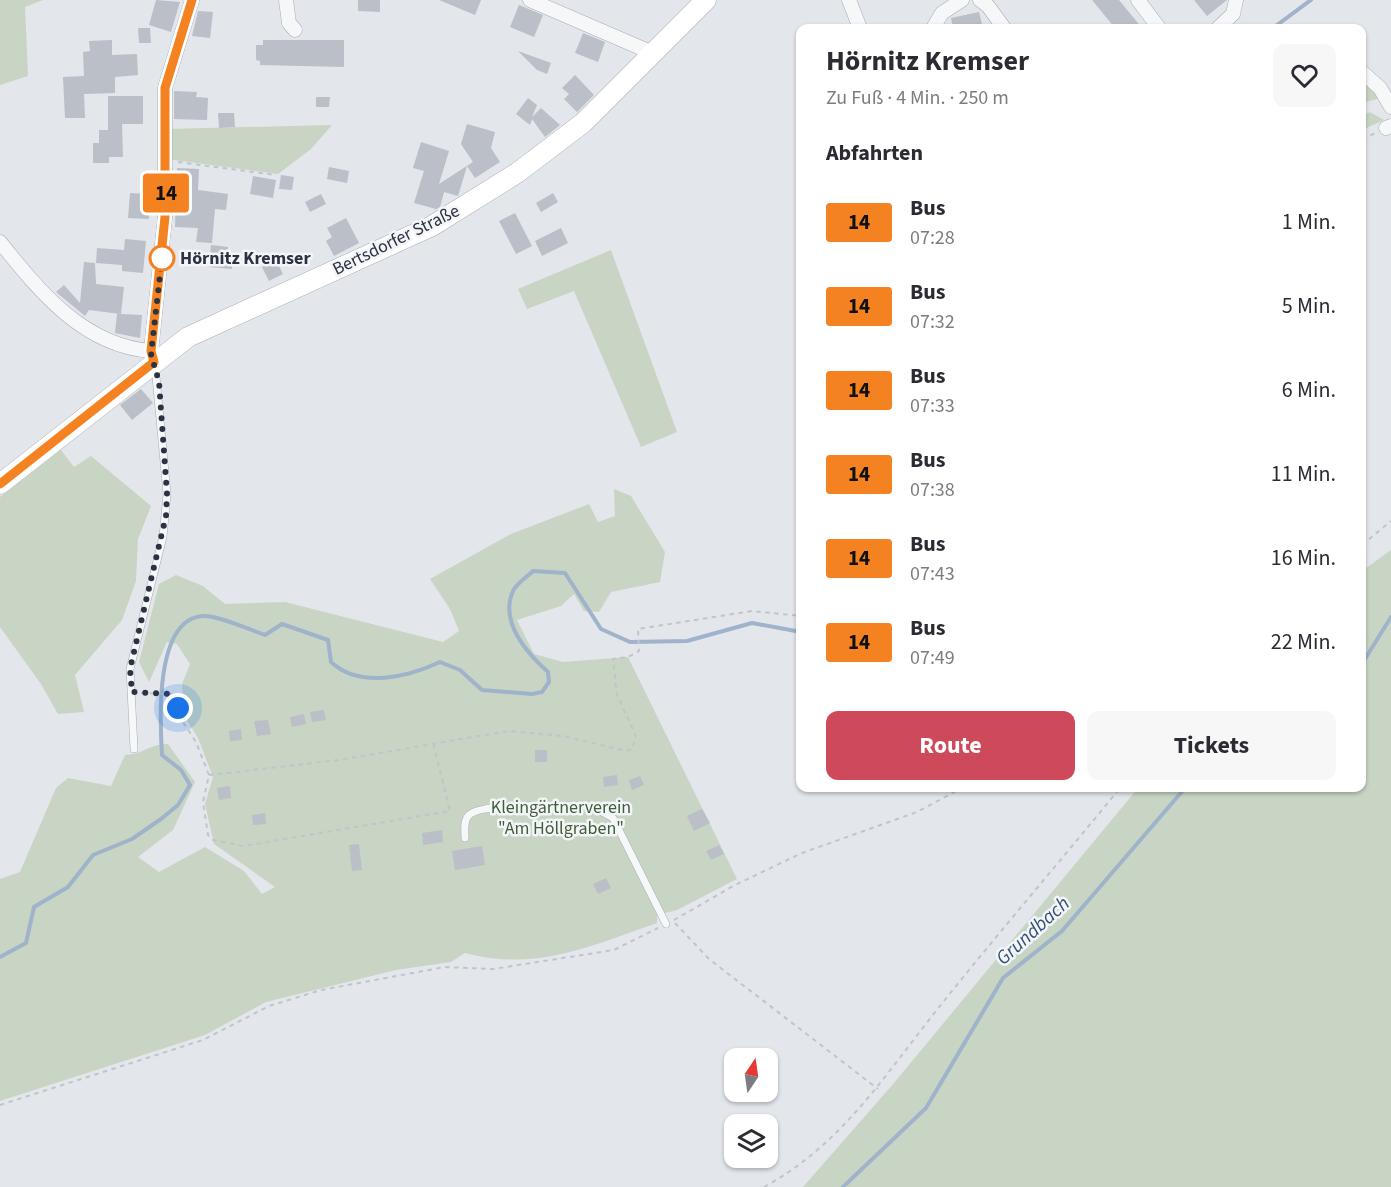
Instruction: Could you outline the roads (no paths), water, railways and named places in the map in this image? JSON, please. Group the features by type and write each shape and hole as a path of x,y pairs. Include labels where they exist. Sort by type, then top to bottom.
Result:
{"main road":[{"name":"Bertsdorfer Straße","path":"0,484 153,357 216,323 392,245 473,202 575,129 655,54 706,0"}],"street":[{"path":"0,242 43,292 75,323 114,345 153,357 164,240 165,88 192,0"},
{"path":"286,0 289,22 296,30"},
{"path":"530,0 655,54"},
{"path":"849,0 858,24"},
{"path":"935,24 942,13 962,0"},
{"path":"980,0 988,6 1002,24"},
{"path":"1138,0 1156,24"},
{"path":"1222,24 1233,14 1236,0"},
{"path":"1366,76 1380,88 1391,107"}],"lane":[{"path":"134,748 130,669 166,516 167,494 159,382 153,357"},
{"path":"465,838 465,821 469,815 478,810 591,806 601,809 613,818 666,924"}],"waterway":[{"path":"1278,24 1311,0"},
{"path":"0,957 26,943 34,907 68,887 93,855 132,839 161,819 178,805 190,785 181,770 162,755 161,720 163,675 168,653 176,634 187,622 209,616 265,635 282,624 328,640 331,662 356,676 370,678 399,676 440,662 460,670 482,690 532,694 542,692 549,682 548,672 517,636 512,625 510,603 514,588 533,571 565,573 601,629 630,642 687,641 752,623 796,631"},
{"name":"Grundbach","path":"1366,657 1391,617"},
{"name":"Grundbach","path":"843,1187 926,1108 1003,978 1062,931 1182,792"}],"place":[{"name":"Hörnitz Kremser","path":"162,258"}],"park label":[{"name":"Kleingärtnerverein \"Am Höllgraben\"","path":"561,817"}]}
